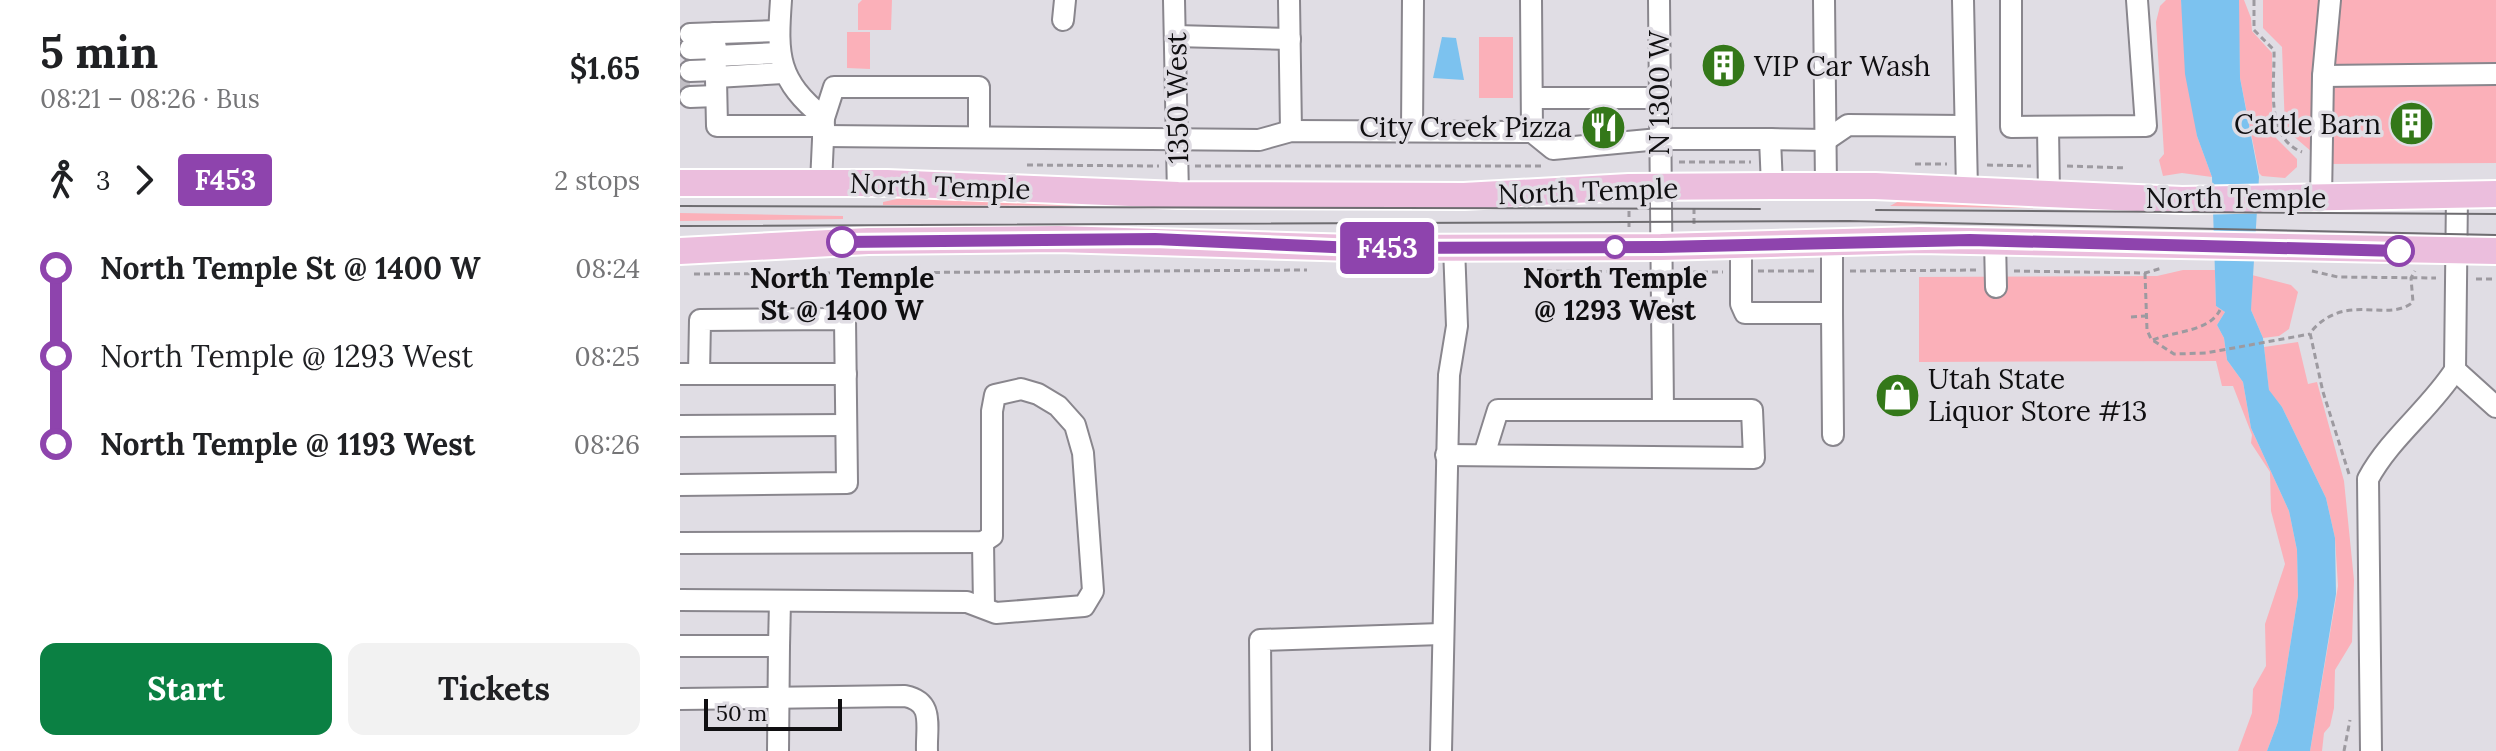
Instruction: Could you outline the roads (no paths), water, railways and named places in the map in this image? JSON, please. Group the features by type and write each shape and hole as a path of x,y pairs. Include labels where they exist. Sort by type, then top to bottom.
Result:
{"main road":[{"name":"North Temple","path":"680,183 821,183 1178,195 1464,196 1660,186 1826,186 2182,200 2496,194"},
{"name":"North Temple","path":"680,251 984,239 1155,239 1355,248 1694,246 1741,258 1832,243 1995,240 2282,249 2496,251"}],"street":[{"path":"781,0 781,63 823,127"},
{"name":"1350 West","path":"1174,0 1178,195"},
{"path":"1289,0 1291,131"},
{"path":"1412,130 1413,0"},
{"path":"1531,0 1532,132"},
{"name":"N 1300 W","path":"1659,0 1663,410"},
{"path":"1824,0 1826,186"},
{"path":"1963,0 1967,190"},
{"path":"2011,0 2011,127 2048,128 2146,126 2137,0"},
{"path":"2321,199 2323,76 2330,0"},
{"path":"690,84 779,31"},
{"path":"1175,36 1290,39"},
{"path":"690,41 716,66 717,126 1259,140 1291,131 1532,132 1553,149 1659,139 1826,140 1848,125 1965,126"},
{"path":"716,66 781,63"},
{"path":"2323,76 2496,74"},
{"path":"821,183 823,127 834,87 979,87 979,135"},
{"path":"1532,98 1658,98"},
{"path":"2048,128 2049,194"},
{"path":"1770,139 1772,186"},
{"path":"2371,751 2368,479 2376,464 2436,399 2455,370 2457,195"},
{"path":"1995,240 1996,278"},
{"path":"1832,243 1833,435"},
{"path":"1441,751 1441,634 1449,375 1457,326 1454,247"},
{"path":"1741,258 1741,304 1745,313 1832,313"},
{"path":"680,485 847,483 846,374 845,319 700,320 690,374 846,374"},
{"path":"2455,370 2496,407"},
{"path":"680,543 983,542 992,536 992,411 995,395 1021,389 1038,394 1058,406 1078,433 1093,591 1084,606 1064,610 996,613 967,602 680,600"},
{"path":"1446,455 1754,458 1752,410 1498,410 1484,455"},
{"path":"680,426 846,425"},
{"path":"983,542 984,607"},
{"path":"778,751 780,601"},
{"path":"1261,751 1260,640 1441,634"},
{"path":"680,646 779,646"},
{"path":"680,699 905,696 920,699 926,705 927,751"}],"water":[{"path":"2181,0 2239,0 2240,78 2259,177 2251,310 2263,338 2269,390 2282,407 2326,498 2335,538 2336,594 2310,751 2267,751 2278,722 2298,596 2297,550 2289,511 2251,428 2243,382 2227,360 2224,338 2217,325 2225,312 2216,306 2212,177 2197,136 2185,74"},
{"path":"1442,37 1456,38 1464,80 1433,78"}],"tunnel":[{"path":"680,84 690,84"}],"tram line":[{"path":"680,206 1760,209"},
{"path":"1876,210 2496,214"},
{"path":"680,226 1849,221 2496,235"}],"place":[{"name":"VIP Car Wash","path":"1723,66"},
{"name":"Cattle Barn","path":"2412,124"},
{"name":"City Creek Pizza","path":"1603,127"},
{"name":"North Temple St @ 1400 W","path":"842,242"},
{"name":"North Temple @ 1293 West","path":"1615,247"},
{"name":"Utah State Liquor Store #13","path":"1897,395"}]}
